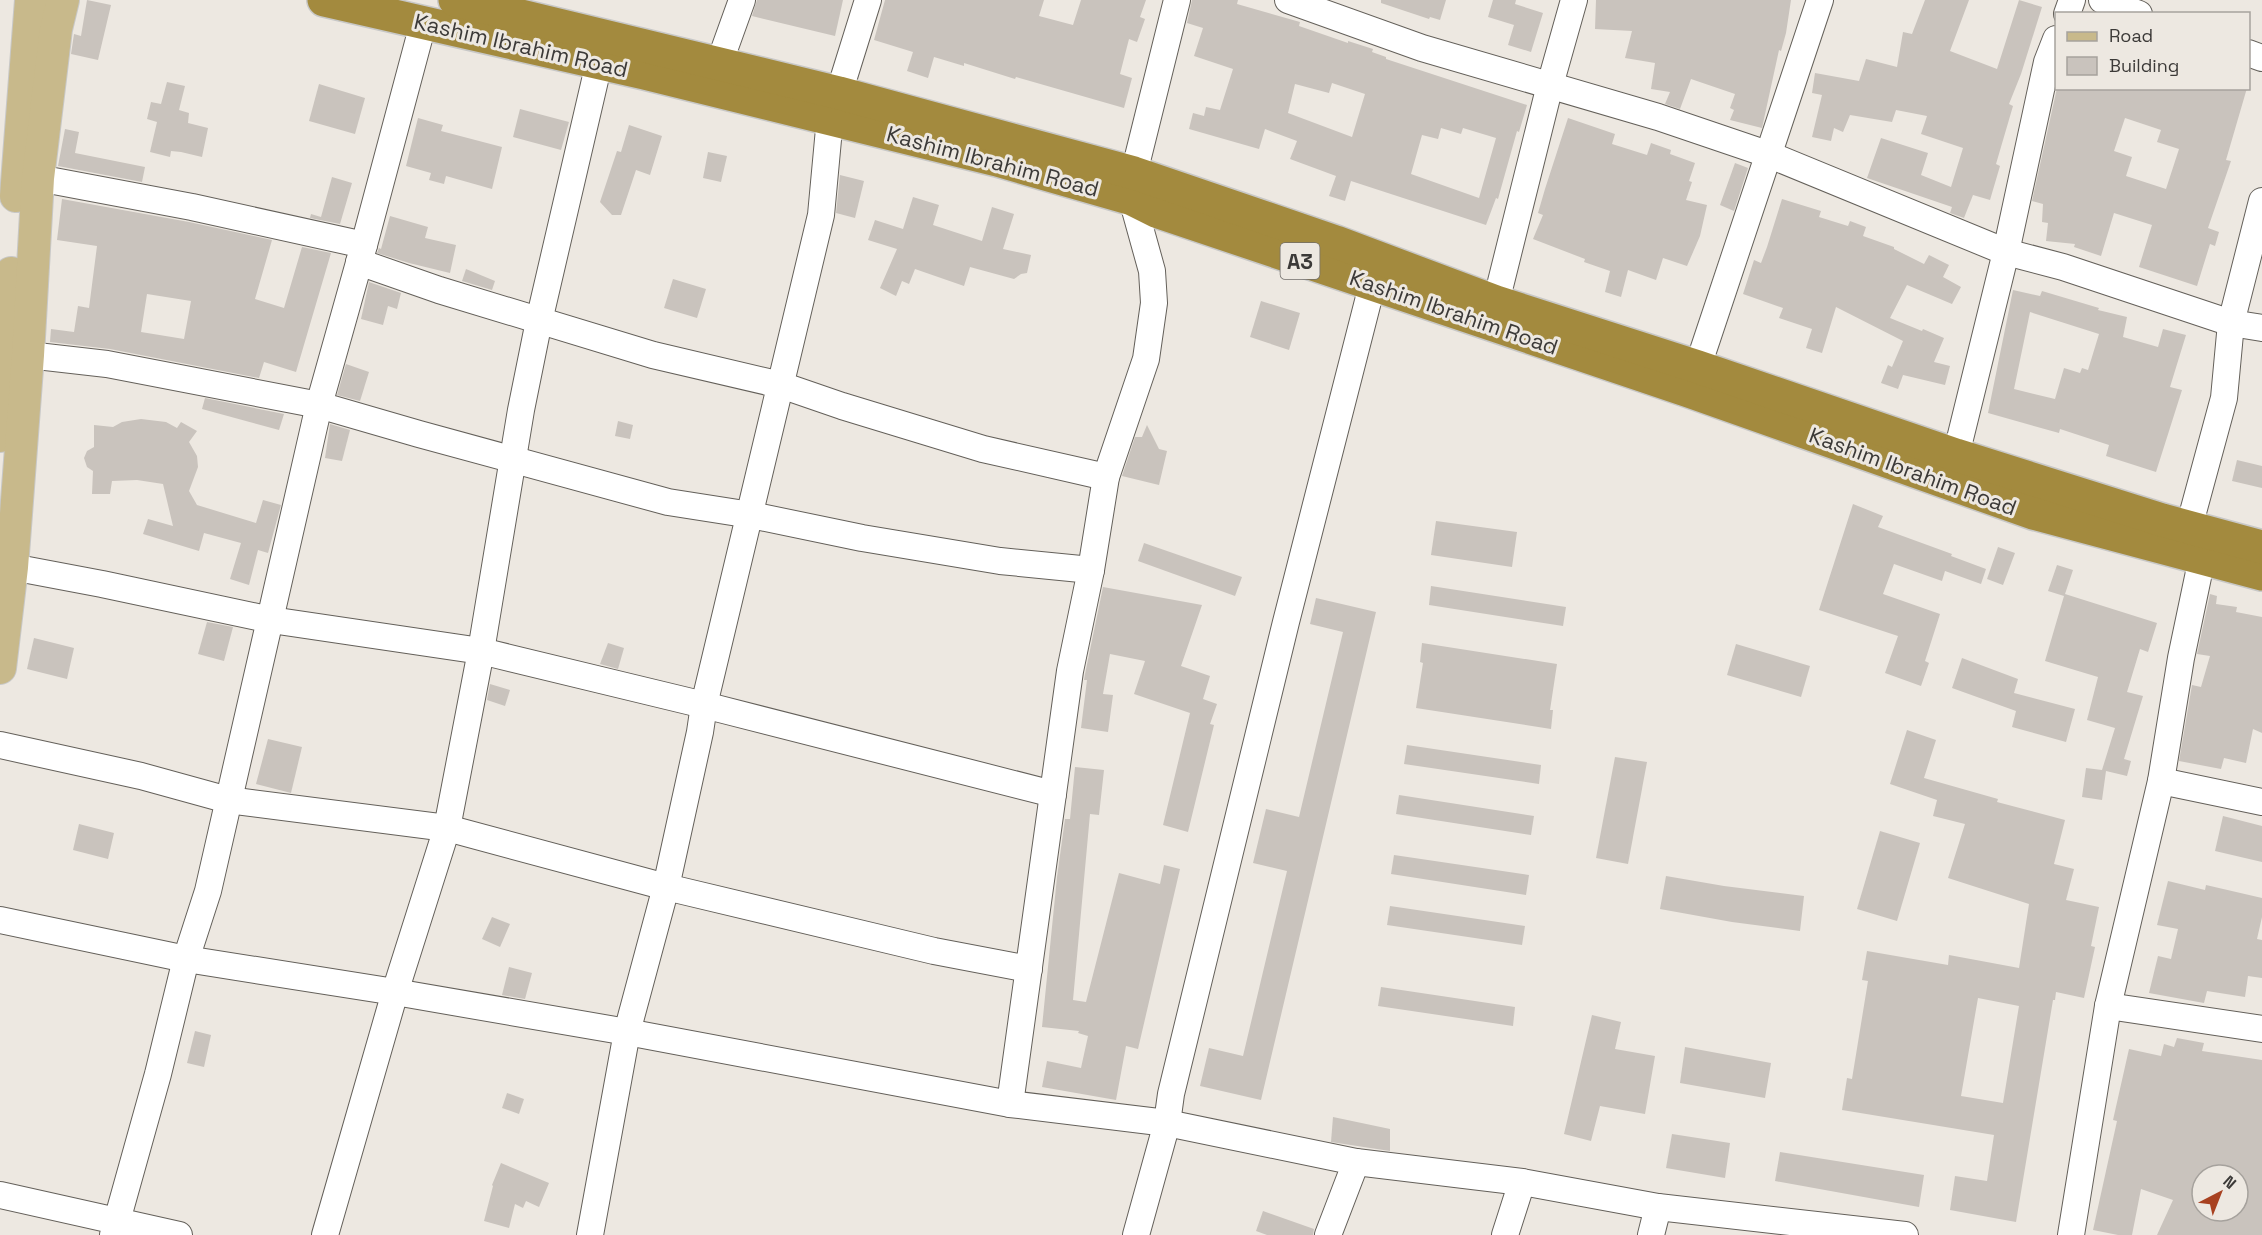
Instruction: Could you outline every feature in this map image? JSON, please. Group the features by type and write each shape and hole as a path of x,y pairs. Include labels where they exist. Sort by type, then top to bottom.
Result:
{"highway":[{"name":"Kashim Ibrahim Road","path":"324,0 599,63 835,105"},
{"name":"Kashim Ibrahim Road","path":"455,0 720,64 835,105 1336,242 1376,272 1694,379 1956,455 2065,491 2262,547"},
{"name":"Kashim Ibrahim Road","path":"1376,272 1496,302 2033,513 2262,574"}],"main road":[{"path":"0,436 31,0"},
{"path":"0,668 12,567 38,178 56,29 63,0"}],"street":[{"path":"720,64 742,0"},
{"path":"590,1235 627,1032 666,887 704,705 821,215 835,105 868,0"},
{"path":"1010,1104 1070,671 1106,477 1146,359 1154,303 1152,271 1133,186 1177,0"},
{"path":"1288,0 1422,48 1658,117 1770,155 2006,252 2063,267 2231,323 2262,328"},
{"path":"1496,302 1550,85 1574,0"},
{"path":"1694,379 1820,0"},
{"path":"2102,0 2134,12"},
{"path":"114,1227 158,1074 186,959 208,891 319,405 423,24"},
{"path":"1956,455 2006,252 2047,62 2055,42"},
{"path":"325,1235 447,828 481,651 521,410 539,321 599,63"},
{"path":"38,178 192,207 362,254 439,290 653,356 782,385 842,406 983,449 1106,477"},
{"path":"2189,527 2224,398 2231,323 2262,201"},
{"path":"1136,1235 1167,1123 1171,1094 1280,645 1376,272"},
{"path":"28,354 107,364 319,405 668,502 999,561 1090,570"},
{"path":"2071,1235 2108,1006 2161,781 2181,658 2202,558"},
{"path":"12,567 271,620 481,651 1053,794"},
{"path":"0,746 141,776 228,800 447,828 666,887 934,951 1029,969"},
{"path":"2161,781 2262,802"},
{"path":"0,920 186,959 627,1032 1010,1104 1167,1123 1356,1161 1521,1182 1658,1207 1905,1235"},
{"path":"2108,1006 2262,1029"},
{"path":"1328,1235 1356,1161"},
{"path":"1505,1235 1521,1182"},
{"path":"0,1195 114,1227 179,1235"},
{"path":"1651,1235 1658,1207"}],"building":[{"path":"87,0 111,5 98,60 71,54 74,34 81,36"},
{"path":"757,0 843,0 835,36 752,16"},
{"path":"885,0 1044,0 1039,16 1073,25 1081,0 1146,0 1140,17 1145,19 1137,42 1129,39 1120,74 1132,78 1124,108 964,63 964,66 934,57 928,78 907,71 913,52 874,40"},
{"path":"1192,0 1238,0 1237,4 1300,22 1299,26 1373,49 1372,52 1386,59 1527,105 1519,132 1517,131 1498,199 1496,198 1486,225 1351,181 1345,201 1329,196 1336,176 1290,159 1297,141 1265,129 1259,149 1189,129 1193,113 1204,116 1206,107 1220,110 1233,69 1194,56 1203,28 1187,23","holes":["1332,83 1365,94 1352,137 1288,113 1295,84 1329,93","1441,128 1461,134 1463,128 1496,138 1479,198 1411,174 1422,135 1438,139"]},
{"path":"1381,0 1446,0 1440,20 1430,17 1429,19 1381,3"},
{"path":"1493,0 1516,0 1515,4 1543,13 1531,52 1508,45 1514,25 1488,17"},
{"path":"1596,0 1791,0 1786,33 1781,51 1779,50 1762,128 1730,120 1734,110 1730,108 1735,94 1691,79 1680,109 1665,104 1670,92 1651,89 1655,63 1625,58 1632,31 1595,29"},
{"path":"1925,0 1969,0 1950,51 1997,69 2019,0 2042,7 2009,104 2013,106 1996,164 2000,166 1990,200 1973,195 1964,218 1950,213 1952,207 1867,178 1881,138 1928,153 1921,175 1951,187 1963,148 1921,134 1927,116 1896,110 1892,122 1850,115 1843,132 1834,128 1831,141 1812,137 1822,95 1812,93 1815,73 1859,81 1866,59 1897,67 1903,32 1912,34"},
{"path":"167,82 185,86 179,110 189,113 188,123 208,128 202,157 171,151 170,157 150,152 157,122 147,119 151,102 161,104"},
{"path":"319,84 365,98 355,134 309,121"},
{"path":"2057,90 2246,90 2226,160 2231,161 2208,228 2219,232 2215,246 2210,244 2197,286 2139,267 2152,225 2114,213 2101,256 2074,247 2075,244 2046,241 2048,223 2042,222 2043,204 2032,201","holes":["2125,118 2161,130 2157,142 2179,149 2166,189 2126,176 2132,157 2114,151"]},
{"path":"520,109 569,122 561,150 513,137"},
{"path":"418,118 443,125 441,131 502,147 492,189 446,176 444,184 429,180 431,173 406,166"},
{"path":"1568,118 1615,134 1612,144 1647,155 1651,143 1671,150 1670,154 1695,163 1686,200 1707,205 1700,236 1687,266 1663,258 1656,280 1628,270 1621,297 1605,292 1610,271 1533,239 1543,215 1538,213"},
{"path":"629,125 662,136 650,175 636,170 621,215 612,215 600,202 617,151 621,152"},
{"path":"65,129 79,132 75,153 145,167 142,182 58,166"},
{"path":"708,152 727,156 721,182 703,178"},
{"path":"1735,163 1748,168 1734,211 1720,205"},
{"path":"840,175 864,181 855,218 836,213"},
{"path":"332,177 352,183 340,224 310,218 311,214 321,217"},
{"path":"913,197 939,205 933,225 982,241 992,207 1014,214 1003,249 1031,255 1027,273 1014,279 970,267 964,286 915,269 909,284 902,281 896,296 880,288 897,249 868,240 875,220 903,229"},
{"path":"62,199 272,240 255,299 284,308 302,247 331,253 296,372 264,362 259,378 110,349 50,342 51,329 74,332 78,306 89,308 97,246 57,240","holes":["147,294 191,301 184,339 141,332"]},
{"path":"1782,199 1821,211 1819,217 1848,226 1850,221 1866,227 1863,236 1894,247 1924,264 1929,255 1949,265 1943,277 1961,287 1952,304 1907,285 1890,318 1944,338 1934,362 1950,366 1945,385 1903,375 1898,389 1881,383 1888,365 1892,367 1903,341 1836,307 1822,353 1806,348 1812,329 1779,318 1783,308 1743,294 1754,260 1761,263"},
{"path":"390,216 428,227 425,238 456,245 450,273 377,253 379,248 381,249"},
{"path":"466,269 495,281 492,290 462,281"},
{"path":"673,279 706,289 697,318 664,308"},
{"path":"369,282 401,293 397,309 388,306 383,325 361,319"},
{"path":"2013,290 2040,296 2042,291 2127,317 2123,337 2158,347 2163,329 2186,335 2170,387 2182,390 2156,472 2106,456 2109,445 2060,429 2059,433 1988,413","holes":["2030,312 2099,334 2088,370 2082,368 2080,373 2064,368 2055,399 2014,389"]},
{"path":"1261,301 1300,313 1289,350 1250,337"},
{"path":"346,364 369,372 360,401 337,395"},
{"path":"205,398 284,414 279,430 202,409"},
{"path":"141,419 166,422 177,428 181,422 197,431 189,442 197,456 198,467 189,491 197,505 256,523 263,500 281,505 268,553 258,550 249,585 230,579 241,543 204,533 199,551 143,534 148,519 173,526 163,484 137,480 112,481 110,494 92,494 93,471 87,467 84,458 87,451 94,447 94,425 113,427 122,422"},
{"path":"618,421 633,425 630,439 615,436"},
{"path":"330,424 350,430 342,461 325,458"},
{"path":"1147,425 1159,449 1167,451 1159,485 1122,476 1135,437 1142,437"},
{"path":"2237,460 2262,466 2262,488 2232,481"},
{"path":"1853,504 1883,516 1878,527 1986,569 1981,584 1945,571 1942,581 1894,564 1883,594 1940,614 1925,661 1929,663 1921,686 1885,673 1898,636 1819,610"},
{"path":"1436,521 1517,532 1512,567 1431,555"},
{"path":"1144,543 1242,577 1235,596 1138,561"},
{"path":"1998,547 2015,553 2003,585 1987,579"},
{"path":"2057,565 2073,570 2065,594 2157,623 2148,652 2140,649 2127,692 2143,696 2124,759 2131,761 2127,776 2106,771 2102,800 2082,797 2086,768 2102,770 2115,728 2087,720 2098,677 2045,661 2064,596 2048,591"},
{"path":"1431,586 1566,607 1563,626 1429,605"},
{"path":"1103,587 1202,605 1181,666 1210,676 1203,699 1217,704 1210,724 1214,725 1188,832 1163,825 1190,713 1134,694 1145,661 1110,654 1103,694 1113,695 1108,732 1081,728 1087,680 1084,680"},
{"path":"2210,594 2217,596 2216,604 2237,607 2236,612 2262,617 2262,733 2253,729 2246,763 2224,758 2221,769 2179,761 2192,685 2201,687 2210,656 2197,654"},
{"path":"1316,598 1376,612 1261,1100 1200,1086 1209,1048 1243,1056 1287,871 1253,863 1266,809 1299,817 1343,632 1310,624"},
{"path":"207,622 233,627 224,661 198,654"},
{"path":"34,638 74,648 67,679 27,669"},
{"path":"608,643 624,648 618,669 600,664"},
{"path":"1422,643 1557,664 1550,710 1553,710 1551,729 1416,708 1423,663 1420,662"},
{"path":"1736,644 1810,666 1801,697 1727,675"},
{"path":"1962,658 2018,679 2014,693 2075,709 2066,742 2012,727 2016,711 1952,688"},
{"path":"490,684 510,690 505,706 487,700"},
{"path":"1907,730 1936,740 1924,778 1998,799 1997,802 2065,820 2054,864 2074,869 2066,900 2099,907 2091,946 2095,947 2084,998 2056,992 2055,1000 2053,1000 2016,1222 1950,1210 1955,1176 1987,1181 1994,1135 1842,1110 1847,1078 1852,1079 1868,981 1862,980 1867,951 1948,965 1949,955 2019,968 2029,904 1948,878 1965,824 1933,816 1937,800 1890,784","holes":["1978,998 2019,1006 2003,1103 1961,1096"]},
{"path":"268,739 302,747 291,793 256,784"},
{"path":"1407,745 1541,765 1539,784 1404,764"},
{"path":"1615,757 1647,762 1628,864 1596,858"},
{"path":"1075,767 1104,770 1099,815 1090,814 1073,1000 1086,1002 1119,873 1160,884 1164,865 1180,869 1138,1049 1126,1046 1116,1100 1042,1087 1047,1061 1081,1068 1088,1036 1078,1033 1079,1031 1042,1027 1057,877 1065,819 1070,819"},
{"path":"1399,795 1534,816 1531,835 1396,814"},
{"path":"2223,816 2262,826 2262,862 2215,851"},
{"path":"79,824 114,833 108,859 73,850"},
{"path":"1880,831 1920,843 1897,921 1857,909"},
{"path":"1394,855 1529,875 1526,895 1391,874"},
{"path":"1666,876 1804,896 1800,931 1660,909"},
{"path":"2168,881 2205,890 2206,885 2262,898 2262,917 2257,939 2262,940 2262,978 2248,976 2245,997 2207,991 2204,1003 2149,993 2158,956 2171,959 2178,929 2157,925"},
{"path":"1390,906 1525,926 1522,945 1387,925"},
{"path":"492,917 510,924 500,947 482,939"},
{"path":"509,967 532,973 525,999 502,995"},
{"path":"1381,987 1515,1007 1513,1026 1378,1006"},
{"path":"1592,1015 1621,1022 1615,1049 1655,1056 1645,1114 1600,1106 1591,1141 1564,1134"},
{"path":"195,1031 211,1035 204,1067 187,1063"},
{"path":"2177,1038 2204,1043 2202,1051 2262,1060 2262,1235 2157,1235 2173,1200 2141,1189 2132,1235 2093,1230 2117,1121 2113,1120 2129,1049 2161,1056 2164,1044 2174,1047"},
{"path":"1685,1047 1771,1063 1765,1098 1680,1083"},
{"path":"507,1093 524,1099 519,1114 502,1108"},
{"path":"1333,1117 1390,1129 1390,1151 1331,1142"},
{"path":"1672,1134 1730,1143 1725,1178 1666,1168"},
{"path":"1780,1152 1924,1175 1919,1207 1775,1181"},
{"path":"501,1163 549,1183 539,1207 526,1201 523,1208 515,1204 509,1228 484,1221 492,1185"},
{"path":"1263,1211 1314,1229 1313,1235 1267,1235 1256,1231"}]}
